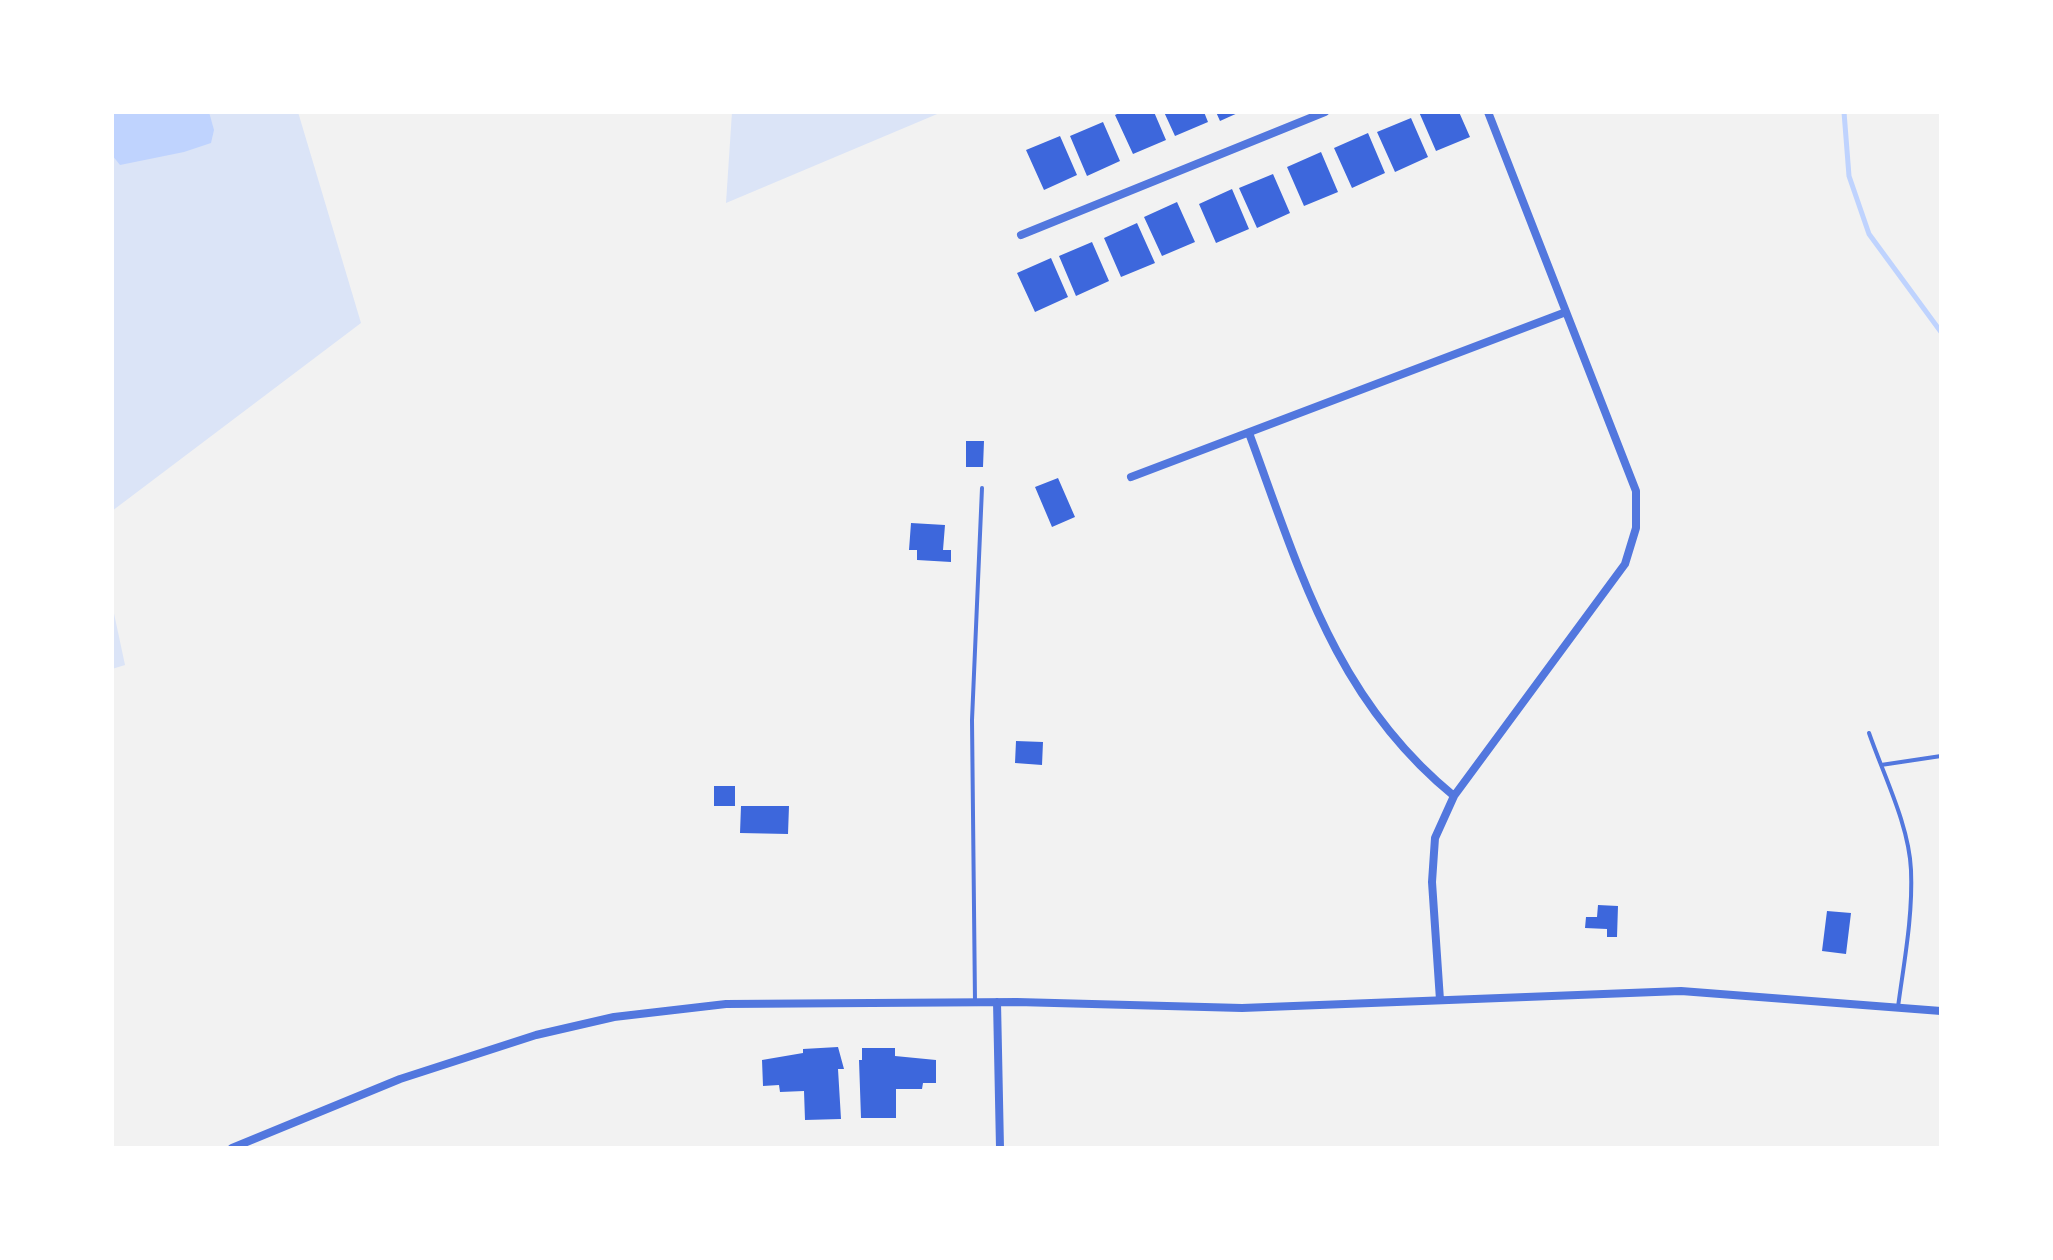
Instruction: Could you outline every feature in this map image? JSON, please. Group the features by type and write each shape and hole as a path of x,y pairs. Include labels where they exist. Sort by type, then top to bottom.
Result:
{"street":[{"path":"1021,235 1325,112"},
{"path":"1440,1000 1433,867 1435,838 1454,796 1625,564 1636,528 1636,491 1488,112"},
{"path":"1131,477 1566,312"},
{"path":"1249,433 1319,622 1354,684 1421,769 1454,796"},
{"path":"232,1148 441,1065 536,1035 614,1017 740,1003 997,1002 1242,1008 1681,991 1941,1011"},
{"path":"997,1002 1000,1148"}],"lane":[{"path":"975,1002 972,720 982,488"},
{"path":"1869,733 1911,868 1909,925 1898,1007"},
{"path":"1881,765 1941,756"}],"shaded area":[{"path":"112,112 298,112 361,323 112,511"},
{"path":"732,112 942,112 726,203"},
{"path":"112,604 125,665 112,669"}],"water":[{"path":"112,112 209,112 214,130 211,143 184,152 120,165 112,155"}],"building":[{"path":"1121,112 1154,112 1166,140 1133,154 1115,115"},
{"path":"1164,112 1204,112 1208,122 1175,136"},
{"path":"1216,112 1240,112 1220,121"},
{"path":"1419,112 1459,112 1470,137 1436,151"},
{"path":"1411,118 1428,157 1395,172 1377,132"},
{"path":"1103,122 1120,161 1087,176 1070,136"},
{"path":"1368,133 1385,173 1352,188 1334,148"},
{"path":"1060,136 1077,175 1044,190 1026,150"},
{"path":"1321,152 1338,192 1304,206 1287,167"},
{"path":"1273,174 1290,213 1257,228 1239,188"},
{"path":"1232,189 1249,229 1216,243 1199,204"},
{"path":"1177,202 1195,242 1162,256 1144,217"},
{"path":"1137,223 1155,263 1121,277 1104,238"},
{"path":"1092,242 1109,281 1076,296 1059,256"},
{"path":"1051,258 1068,297 1035,312 1017,273"},
{"path":"966,441 984,441 983,467 966,467"},
{"path":"1058,478 1075,517 1052,527 1035,487"},
{"path":"911,523 945,525 943,550 951,550 951,562 917,560 917,550 909,550"},
{"path":"1016,741 1043,742 1042,765 1015,763"},
{"path":"714,786 735,786 735,806 714,806"},
{"path":"741,806 789,806 788,834 740,833"},
{"path":"1598,905 1618,906 1617,937 1607,937 1607,929 1585,928 1586,917 1597,917"},
{"path":"1827,911 1851,913 1846,954 1822,951"},
{"path":"838,1047 844,1069 838,1069 841,1119 805,1120 804,1091 780,1092 779,1085 763,1086 762,1060 803,1053 803,1049"},
{"path":"862,1048 895,1048 895,1056 936,1060 936,1083 923,1083 922,1089 896,1089 896,1118 861,1118 859,1060 862,1060"}],"waterway":[{"path":"1844,112 1849,176 1869,234 1941,332"}]}
